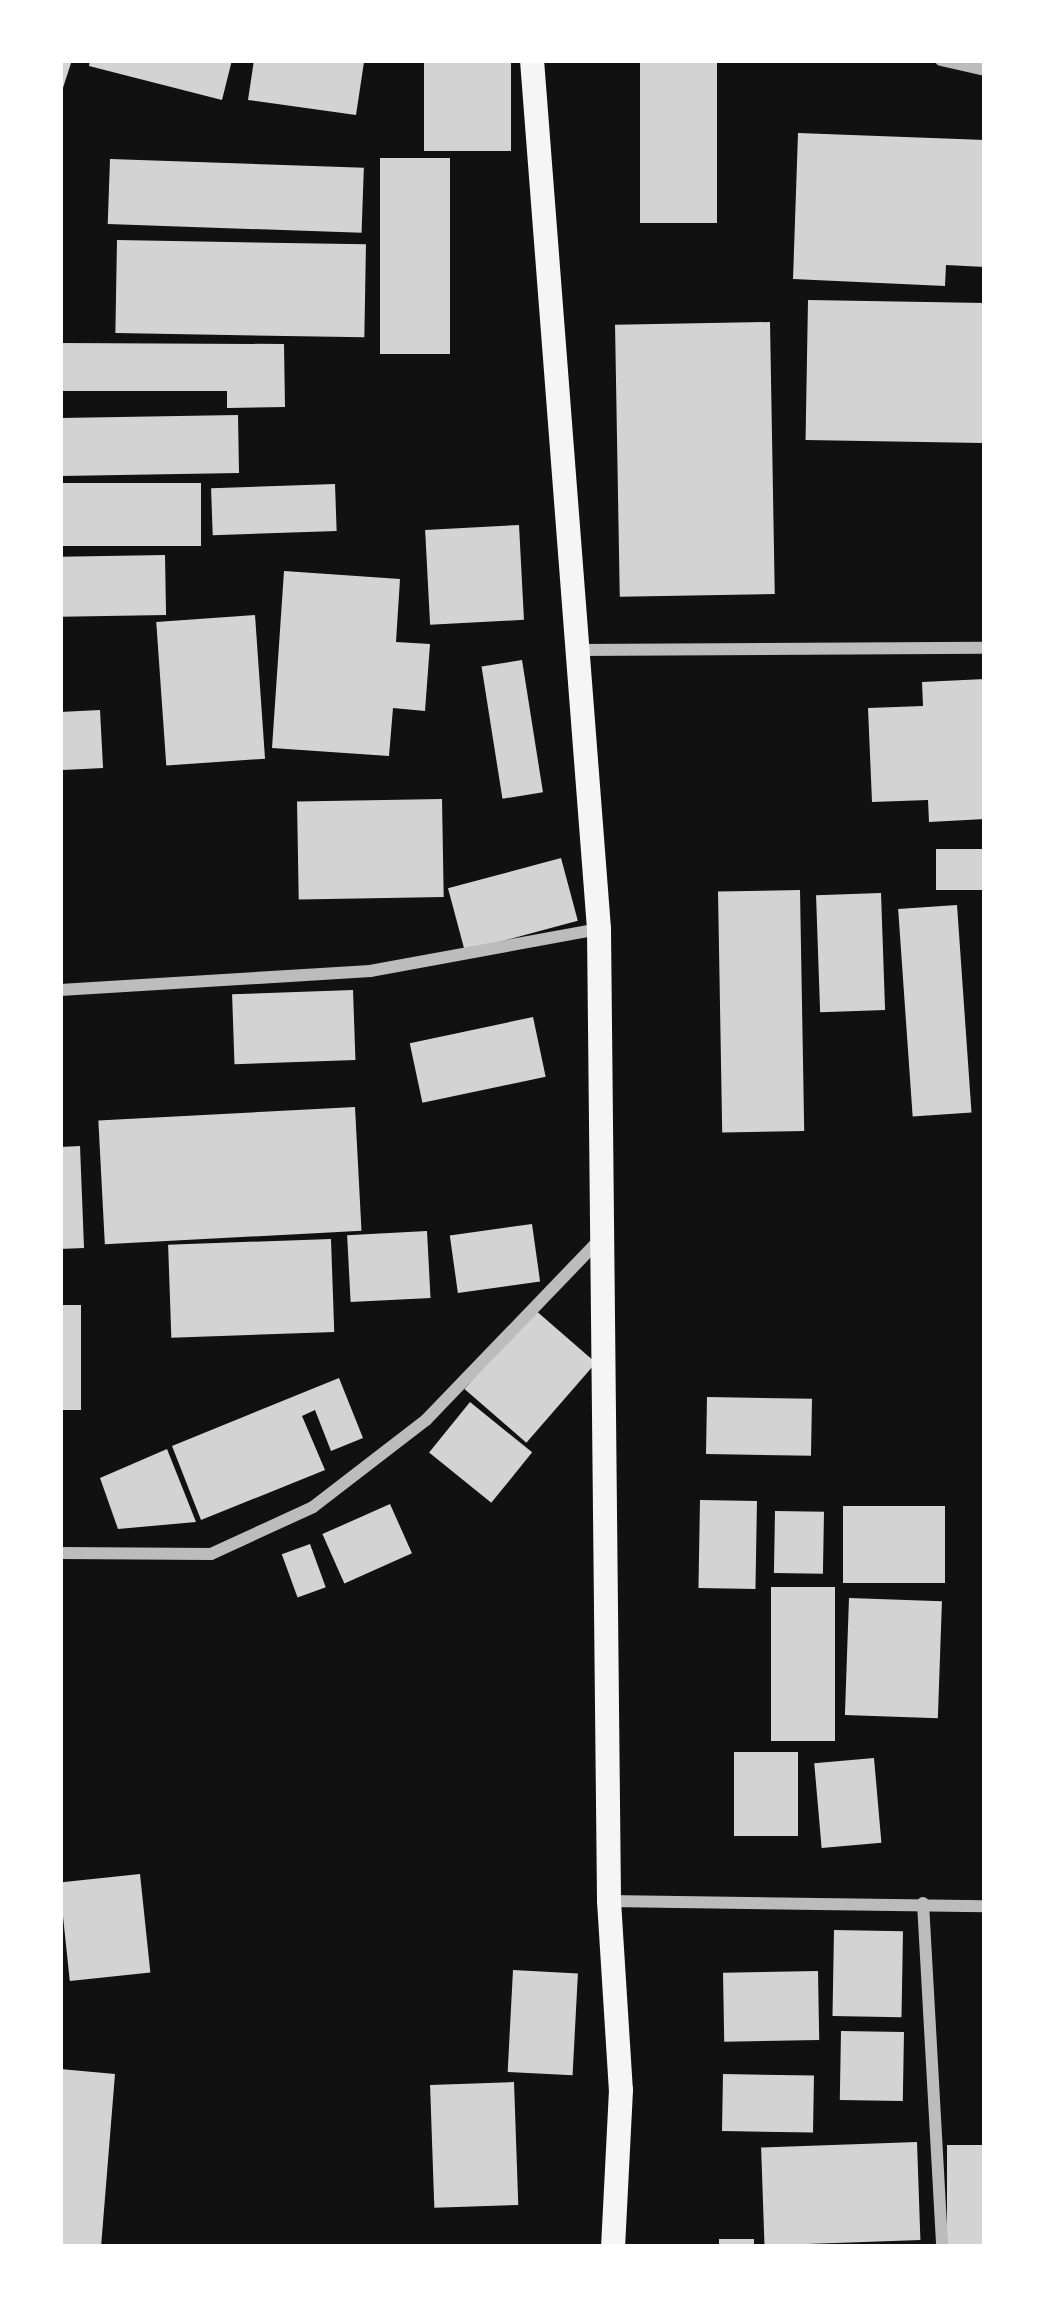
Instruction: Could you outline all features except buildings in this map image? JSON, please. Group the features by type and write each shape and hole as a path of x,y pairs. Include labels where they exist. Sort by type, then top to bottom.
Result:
{"main road":[{"path":"532,60 599,929 609,1901 621,2090 613,2247"}],"street":[{"path":"941,60 985,70"},
{"path":"574,650 985,648"},
{"path":"60,990 370,971 599,929"},
{"path":"60,1552 211,1553 313,1507 426,1420 604,1234"},
{"path":"609,1901 985,1906"},
{"path":"923,1903 942,2247"}]}
